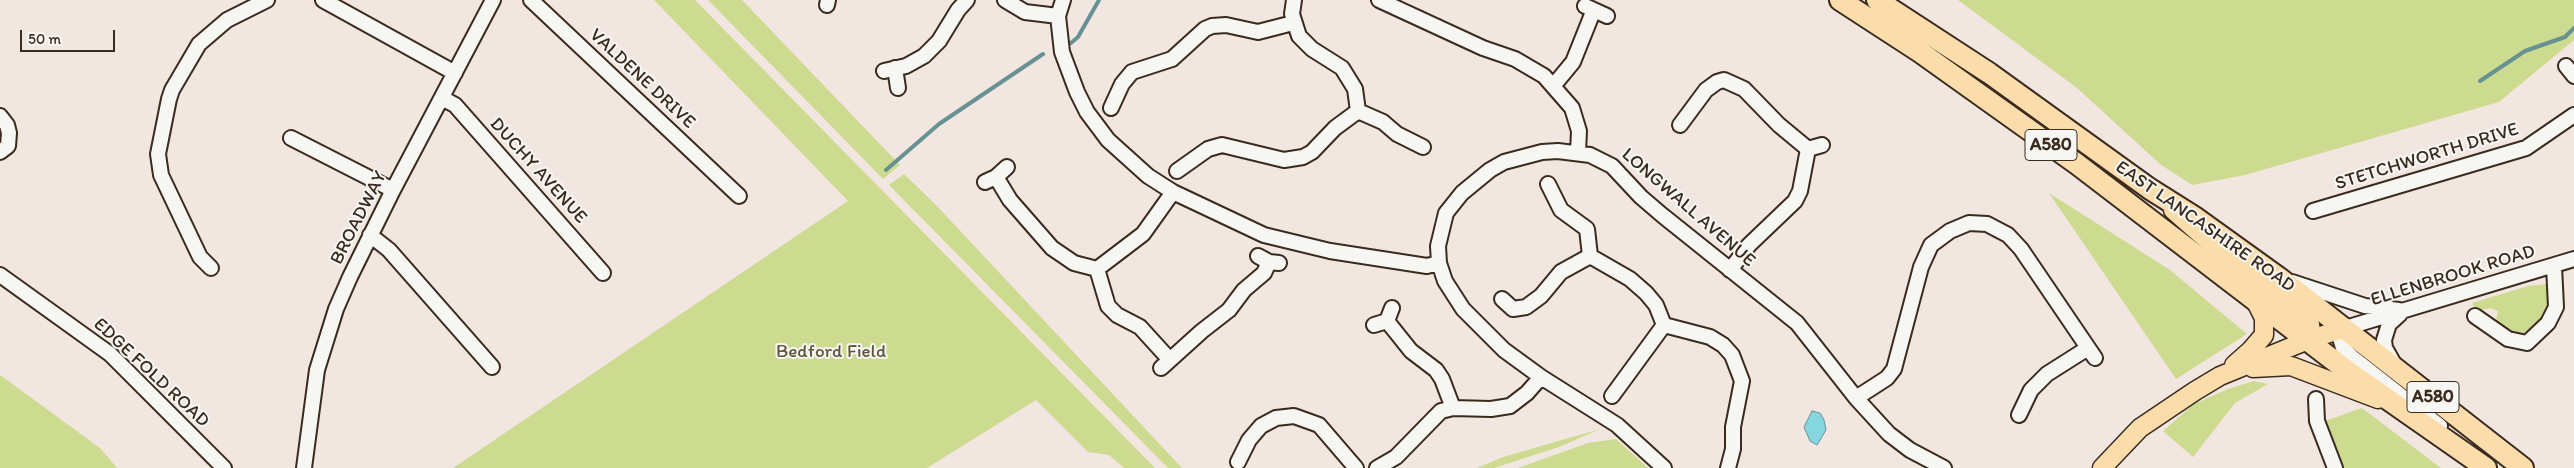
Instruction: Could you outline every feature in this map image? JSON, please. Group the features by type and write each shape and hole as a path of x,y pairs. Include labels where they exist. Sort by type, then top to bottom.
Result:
{"highway":[{"name":"EAST LANCASHIRE ROAD","path":"1840,0 1920,52 2077,164 2397,407 2487,468"},
{"name":"EAST LANCASHIRE ROAD","path":"1877,0 1989,73 2150,189 2196,218 2278,277 2342,329 2396,367 2523,468"}],"main road":[{"path":"2150,189 2216,249 2305,318 2310,324 2311,332 2308,340"},
{"path":"2102,468 2124,444 2156,416 2220,376 2251,350 2264,335 2264,318 2255,300"},
{"path":"2220,376 2308,340 2342,329"},
{"path":"2220,376 2261,366 2291,366 2397,407"}],"street":[{"path":"211,268 200,257 161,175 158,154 169,99 172,90 199,44 227,20 267,0"},
{"path":"323,0 455,73"},
{"name":"BROADWAY","path":"304,468 311,402 326,339 350,277 393,190 493,0"},
{"name":"VALDENE DRIVE","path":"531,0 729,182 739,196"},
{"path":"898,88 889,70 917,61 932,49 958,10 967,0"},
{"path":"1005,0 1025,12 1058,16"},
{"path":"1063,0 1058,16 1064,59 1087,112 1108,140 1129,160 1173,192 1264,234 1330,251 1427,266 1439,264"},
{"path":"1294,0 1293,23 1305,43 1342,68 1355,89 1358,110"},
{"path":"1379,0 1406,6 1483,48 1515,59 1544,76 1554,85 1572,108 1576,119 1578,152"},
{"path":"1554,85 1573,62 1595,12"},
{"path":"1109,100 1132,72 1172,59 1205,29 1212,26 1226,25 1258,32 1293,23"},
{"path":"1680,125 1699,111 1711,85 1724,80 1734,83 1753,97 1779,125 1808,149"},
{"name":"DUCHY AVENUE","path":"442,98 454,105 603,273"},
{"path":"1358,110 1383,122 1396,134 1423,147"},
{"path":"1177,171 1197,165 1213,147 1222,145 1284,160 1303,157 1321,145 1334,128 1358,110"},
{"name":"STETCHWORTH DRIVE","path":"2313,211 2526,148 2574,115"},
{"path":"0,116 7,125 9,133 8,146 0,152"},
{"path":"291,138 393,190"},
{"path":"1400,152 1407,139"},
{"path":"1808,149 1822,145"},
{"path":"1730,270 1749,245 1795,201 1800,192 1808,149"},
{"name":"LONGWALL AVENUE","path":"1664,468 1617,425 1541,378 1504,350 1463,309 1453,296 1439,264 1438,246 1446,213 1454,201 1476,181 1504,162 1542,152 1578,152 1602,160 1612,166 1641,197 1797,323 1856,398 1889,434 1910,450 1944,468"},
{"path":"1007,167 991,180 1052,248 1074,263 1097,270"},
{"path":"1548,184 1561,210 1587,229 1590,256"},
{"path":"1097,270 1143,234 1173,192"},
{"path":"1856,398 1887,378 1894,369 1921,267 1932,245 1950,230 1969,223 1987,224 2008,236 2021,249 2092,353 2047,374 2031,390 2017,418"},
{"path":"370,235 389,250 492,368"},
{"path":"1502,299 1512,309 1526,307 1541,296 1561,272 1590,256"},
{"path":"1590,256 1630,279 1646,293 1656,305 1664,325"},
{"name":"ELLENBROOK ROAD","path":"2342,329 2574,259"},
{"path":"1097,270 1108,306 1117,315 1140,327 1165,364 1229,310 1244,290 1264,273 1268,260"},
{"path":"2475,316 2508,339 2527,343 2548,323 2556,307 2554,266"},
{"name":"EDGE FOLD ROAD","path":"0,275 110,354 224,468"},
{"path":"2278,277 2343,301 2405,311"},
{"path":"2396,367 2385,348 2384,340 2389,324 2405,311"},
{"path":"1384,318 1411,351 1436,370 1442,379 1453,408"},
{"path":"1612,396 1626,386 1664,325"},
{"path":"1664,325 1717,341 1727,349 1737,364 1742,381 1733,427 1733,449 1728,468"},
{"path":"2342,329 2340,338 2343,348 2352,357 2421,410 2487,468"},
{"path":"1377,468 1396,457 1432,418 1441,411 1453,408 1510,406 1527,393 1541,378"},
{"path":"2316,400 2317,421 2335,468"},
{"path":"1238,462 1240,445 1267,422 1296,410 1319,425 1356,468"}],"green space":[{"name":"Bedford Field","path":"654,0 695,0 1155,468 1124,468 1109,455 1088,452 1036,400 927,468 453,468 848,201"},
{"path":"708,0 742,0 900,165 883,179"},
{"path":"1958,0 2574,0 2574,40 2499,102 2245,175 2192,185 2160,164 2077,88"},
{"path":"904,174 936,205 1182,468 1168,468 889,185"},
{"path":"2049,193 2170,270 2247,334 2176,379"},
{"path":"2547,284 2550,310 2531,331 2518,334 2495,325 2498,311 2490,308 2476,312 2472,303 2528,286"},
{"path":"0,375 100,448 117,468 0,468"},
{"path":"2254,381 2268,384 2235,403 2193,457 2163,431 2194,404 2228,389"},
{"path":"2362,408 2441,468 2341,468 2322,422"},
{"path":"1600,429 1559,447 1494,468 1477,468 1503,457"},
{"path":"1616,439 1648,468 1518,468 1588,443"}],"water":[{"path":"1812,411 1820,413 1826,430 1817,445 1810,441 1804,427"}],"waterway":[{"path":"1071,43 1078,37 1099,0"},
{"path":"2480,81 2525,51 2565,37 2574,28"},
{"path":"886,170 939,124 1043,54"}]}
